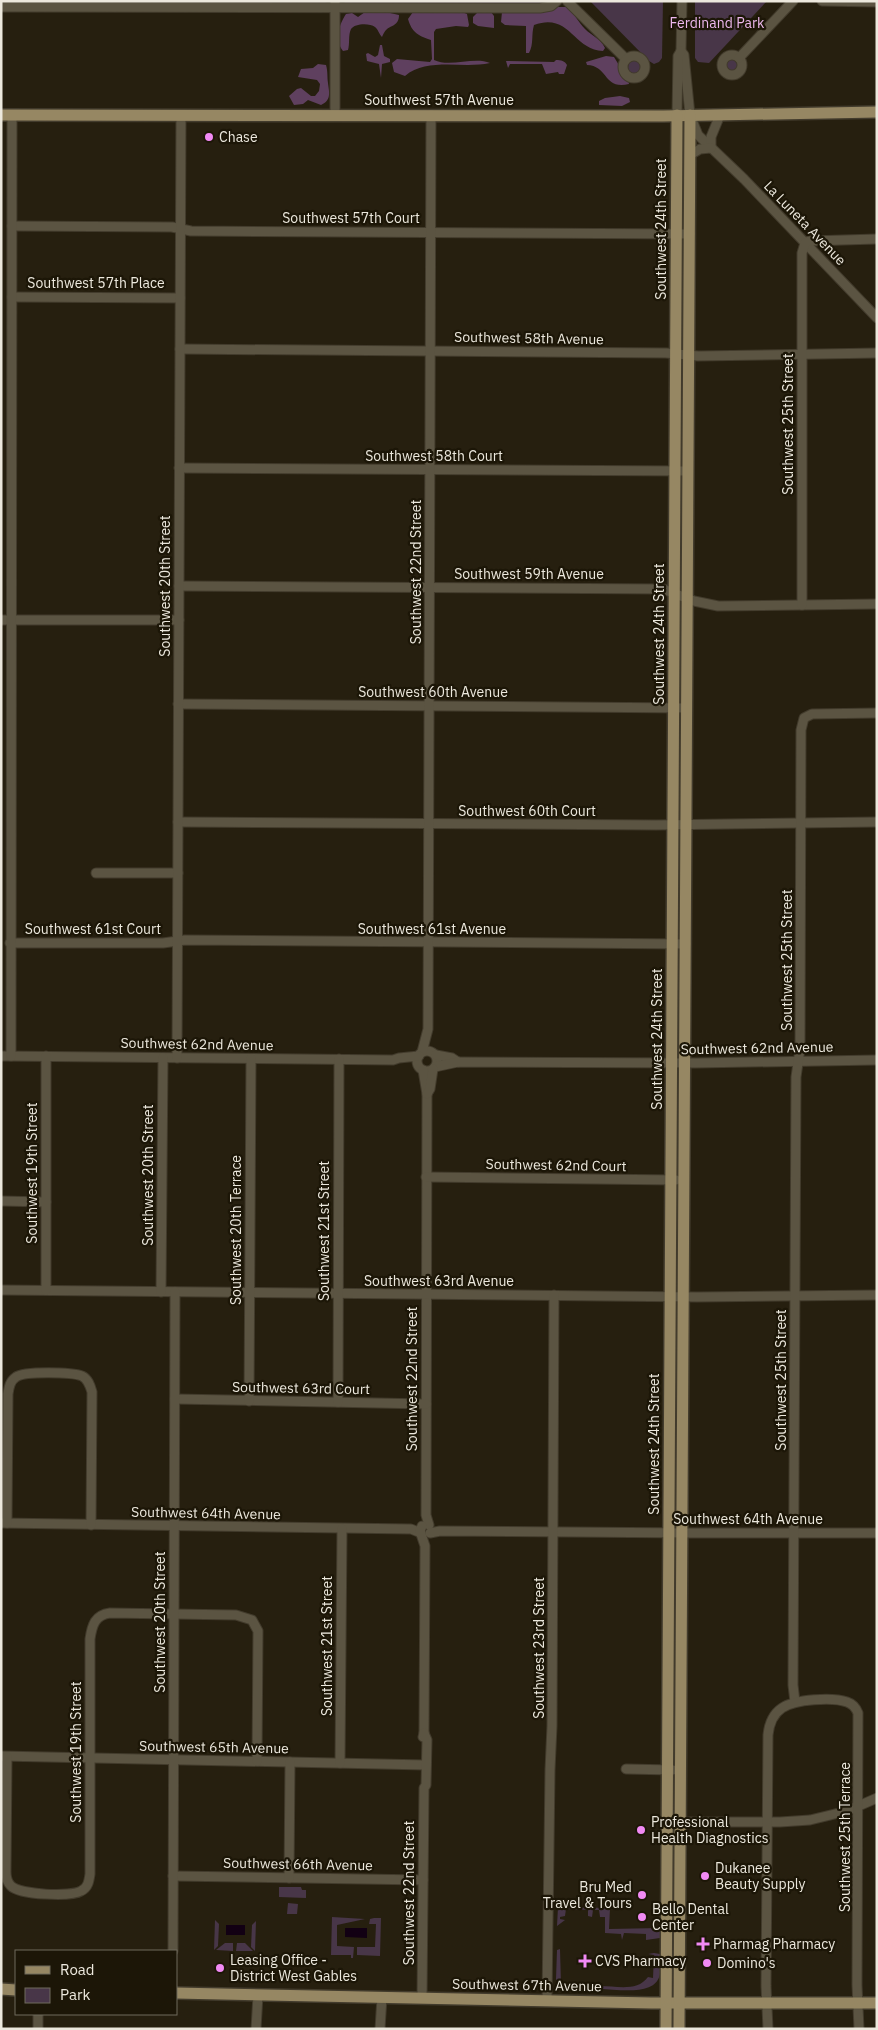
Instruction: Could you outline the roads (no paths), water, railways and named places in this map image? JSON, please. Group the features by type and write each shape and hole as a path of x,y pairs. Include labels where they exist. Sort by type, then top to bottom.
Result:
{"main road":[{"name":"Southwest 57th Avenue","path":"7,114 720,115 877,112"},
{"name":"Southwest 24th Street","path":"666,2029 677,115"},
{"name":"Southwest 24th Street","path":"679,2029 682,1770 690,115"},
{"path":"1,1989 15,1990"},
{"name":"Southwest 67th Avenue","path":"178,1993 667,2003 877,2003"}],"street":[{"path":"1,7 335,4 540,8 551,6 557,1"},
{"path":"567,1 626,59"},
{"name":"Southwest 24th Street","path":"677,115 678,56 681,51 682,1"},
{"path":"739,58 793,1"},
{"path":"822,1 877,2"},
{"path":"335,4 335,115"},
{"name":"Southwest 24th Street","path":"681,51 684,55 690,115"},
{"path":"6,1056 10,943 12,620 12,226 7,114"},
{"name":"Southwest 22nd Street","path":"431,114 428,1029 434,1054"},
{"name":"Southwest 20th Street","path":"177,1058 181,115"},
{"name":"La Luneta Avenue","path":"690,115 698,135 744,179 877,318"},
{"path":"690,155 700,149 711,148 711,136 720,115"},
{"name":"Southwest 57th Court","path":"12,226 172,227 191,231 690,234"},
{"path":"805,243 813,240 877,239"},
{"name":"Southwest 25th Street","path":"802,605 801,262 805,243"},
{"name":"Southwest 57th Place","path":"12,296 180,298"},
{"name":"Southwest 58th Avenue","path":"180,349 675,354 689,356 877,353"},
{"name":"Southwest 58th Court","path":"179,468 688,471"},
{"name":"Southwest 59th Avenue","path":"179,586 663,589 687,598 718,606 877,604"},
{"path":"1,620 179,620"},
{"name":"Southwest 60th Avenue","path":"178,704 687,708"},
{"name":"Southwest 25th Street","path":"795,1702 793,1684 796,1077 798,1062 801,730 804,718 816,713 877,713"},
{"name":"Southwest 60th Court","path":"178,822 673,825 877,822"},
{"path":"1,824 11,824"},
{"path":"96,873 178,873"},
{"name":"Southwest 61st Avenue","path":"177,941 686,944"},
{"name":"Southwest 61st Court","path":"10,943 177,941"},
{"name":"Southwest 22nd Street","path":"420,1054 428,1029"},
{"path":"428,1051 434,1054 437,1062 434,1068 429,1071 421,1068 417,1061 420,1054 428,1051"},
{"name":"Southwest 62nd Avenue","path":"6,1056 393,1060 420,1054"},
{"name":"Southwest 62nd Avenue","path":"434,1054 452,1058 458,1062"},
{"name":"Southwest 19th Street","path":"46,1056 46,1290"},
{"name":"Southwest 20th Street","path":"161,1292 163,1058"},
{"name":"Southwest 20th Terrace","path":"249,1401 251,1059"},
{"name":"Southwest 21st Street","path":"338,1402 339,1059"},
{"name":"Southwest 62nd Avenue","path":"393,1060 399,1064 421,1068"},
{"name":"Southwest 62nd Avenue","path":"434,1068 458,1062 685,1063 877,1060"},
{"name":"Southwest 22nd Street","path":"421,1068 427,1094 426,1530 424,1733 422,1742 424,1764 420,1785 424,1788 422,1998"},
{"name":"Southwest 22nd Street","path":"427,1094 430,1089 434,1068"},
{"name":"Southwest 62nd Court","path":"426,1177 685,1180"},
{"path":"1,1201 46,1202"},
{"name":"Southwest 63rd Avenue","path":"1,1290 684,1297 877,1295"},
{"name":"Southwest 20th Street","path":"172,1950 175,1292"},
{"name":"Southwest 23rd Street","path":"547,2001 552,1726 554,1295"},
{"path":"4,1523 8,1394 14,1378 28,1373 70,1374 80,1376 90,1385 92,1396 91,1525"},
{"name":"Southwest 63rd Court","path":"175,1399 426,1404"},
{"name":"Southwest 64th Avenue","path":"4,1523 440,1531 877,1532"},
{"name":"Southwest 21st Street","path":"340,1763 342,1529"},
{"name":"Southwest 19th Street","path":"4,1757 6,1872 10,1885 24,1892 68,1894 80,1892 86,1887 90,1873 90,1639 92,1628 97,1618 110,1613 174,1614"},
{"path":"174,1614 236,1615 252,1620 256,1626 258,1636 257,1761"},
{"name":"Southwest 25th Terrace","path":"795,1702 816,1700 842,1701 850,1703 856,1708 859,1725 860,2029"},
{"path":"768,2029 768,1730 773,1718 779,1711 795,1702"},
{"name":"Southwest 65th Avenue","path":"4,1757 424,1764"},
{"path":"289,1878 290,1762"},
{"path":"626,1769 682,1770"},
{"path":"667,1822 767,1822 815,1819 859,1806 877,1798"},
{"name":"Southwest 66th Avenue","path":"173,1876 423,1880"},
{"path":"256,2029 258,1995"},
{"path":"380,2029 382,1997"},
{"path":"38,2015 38,2029"}],"place":[{"name":"Chase","path":"209,137"},
{"name":"Professional Health Diagnostics","path":"641,1830"},
{"name":"Dukanee Beauty Supply","path":"705,1876"},
{"name":"Bru Med Travel & Tours","path":"642,1895"},
{"name":"Bello Dental Center","path":"642,1917"},
{"name":"Pharmag Pharmacy","path":"703,1944"},
{"name":"CVS Pharmacy","path":"585,1961"},
{"name":"Domino's","path":"707,1963"},
{"name":"Leasing Office - District West Gables","path":"220,1968"}],"park label":[{"name":"Ferdinand Park","path":"717,23"}]}
